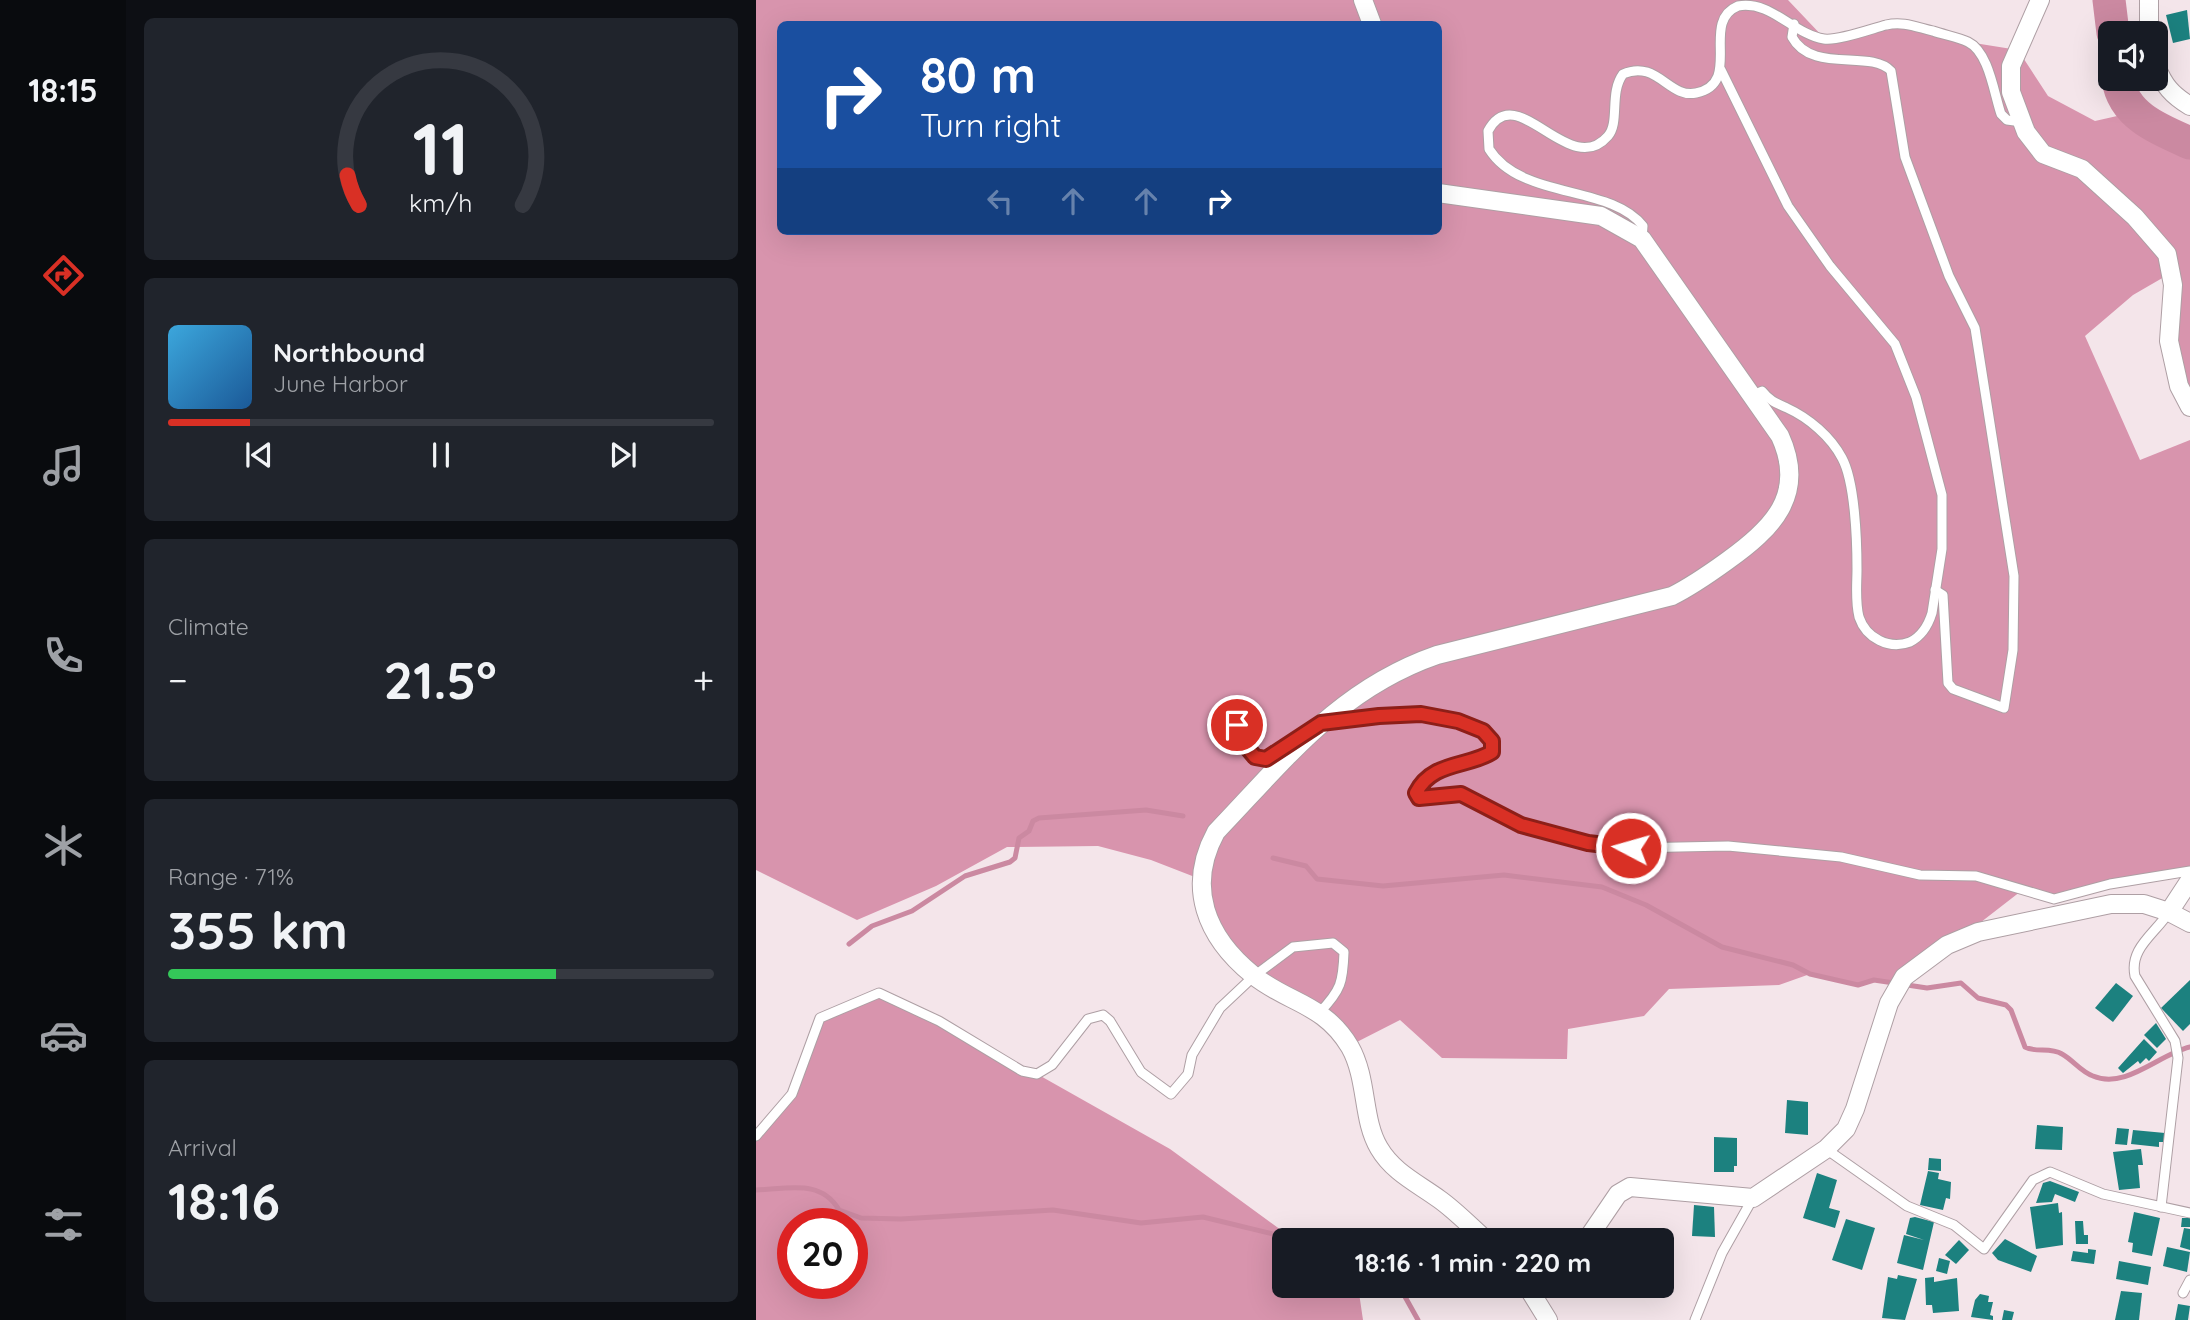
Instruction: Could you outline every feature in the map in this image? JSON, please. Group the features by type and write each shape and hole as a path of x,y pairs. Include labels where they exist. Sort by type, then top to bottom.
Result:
{"street":[{"path":"1363,0 1372,21"},
{"path":"2040,0 2011,66 2011,92 2022,122 2026,132 2043,154 2082,169 2135,217 2167,254 2173,285 2169,341 2179,386 2190,407"},
{"path":"2149,0 2149,21"},
{"path":"2168,90 2190,106"},
{"path":"1442,194 1601,216 1642,239 1753,395 1783,442 1790,475 1779,512 1753,542 1692,586 1672,596 1437,655 1403,667 1373,682 1321,723 1216,832 1202,863 1202,895 1214,936 1254,976 1320,1012 1349,1046 1365,1085 1370,1126 1378,1148 1401,1174 1440,1200 1472,1228"},
{"path":"2169,912 2190,880"},
{"path":"1595,1228 1618,1194 1630,1187 1753,1198 1826,1149 1846,1129 1855,1109 1889,1003 1900,984 1947,946 1978,932 2111,904 2144,904 2169,912 2190,923"},
{"path":"1534,1298 1548,1320"}],"lane":[{"path":"1753,395 1762,391 1770,401 1789,408 1815,425 1842,457 1848,478 1857,565 1857,605 1868,632 1891,645 1915,639 1929,624 1942,549 1942,495 1916,397 1895,344 1830,266 1788,206 1721,70 1720,32 1728,13 1735,7 1756,4 1767,7 1825,39 1904,23 1968,42 1981,55 2001,114 2007,120 2022,122"},
{"path":"1794,24 1792,37 1800,47 1833,60 1882,64 1891,71 1905,157 1948,276 1975,328 2014,576 2013,650 2004,708 1953,689 1948,683 1943,595 1935,590"},
{"path":"1642,239 1643,226 1636,217 1620,209 1530,180 1507,168 1489,149 1488,131 1500,118 1515,115 1529,119 1571,146 1590,146 1608,135 1612,127 1613,100 1623,74 1638,69 1649,72 1689,94 1706,89 1721,70"},
{"path":"1229,705 1245,745 1255,757 1266,759 1321,723 1421,714 1458,721 1483,731 1492,741 1492,752 1443,768 1419,788 1416,793 1419,798 1461,794 1521,825 1588,843 1631,848 1728,846 1841,857 1920,876 1976,876 2054,899 2110,884 2190,871"},
{"path":"2161,1207 2178,1058 2175,1041 2135,976 2133,965 2138,948 2169,912"},
{"path":"756,1136 792,1094 820,1018 879,993 939,1021 1022,1071 1037,1074 1052,1065 1088,1019 1096,1015 1103,1016 1110,1021 1141,1072 1171,1094 1188,1074 1192,1055 1220,1008 1254,976 1293,947 1333,943 1344,952 1343,978 1337,995 1320,1012"},
{"path":"1826,1149 1907,1206 1954,1225 1984,1249 2033,1180 2050,1172 2103,1194 2190,1213"},
{"path":"1695,1320 1722,1253 1753,1198"},
{"path":"2183,1293 2190,1280"}],"shaded area":[{"path":"756,0 1788,0 1825,39 1897,23 1968,42 2018,50 2048,96 2095,121 2126,114 2190,154 2190,407 2179,386 2171,273 2133,295 2085,336 2140,460 2190,440 2190,871 2054,899 2025,888 1901,984 1874,980 1858,985 1810,974 1779,985 1669,989 1644,1016 1568,1029 1567,1059 1442,1058 1400,1020 1349,1046 1254,976 1215,936 1200,879 1151,860 1098,846 1007,847 936,886 857,920 756,870"},
{"path":"879,993 1037,1074 1170,1149 1278,1228 1272,1228 1272,1298 1360,1298 1363,1320 756,1320 756,1136 792,1094 820,1018"}],"building":[{"path":"2187,10 2190,39 2173,43 2166,15"},
{"path":"2190,980 2190,1024 2183,1031 2161,1008"},
{"path":"2116,983 2133,996 2113,1022 2095,1008"},
{"path":"2156,1023 2166,1039 2157,1048 2144,1035"},
{"path":"2144,1039 2157,1052 2149,1061 2146,1058 2140,1064 2138,1061 2123,1073 2118,1068"},
{"path":"1787,1100 1808,1102 1808,1135 1785,1133"},
{"path":"2037,1125 2063,1127 2062,1150 2035,1149"},
{"path":"2117,1128 2129,1129 2127,1145 2115,1144"},
{"path":"2133,1130 2165,1133 2164,1142 2159,1142 2159,1147 2131,1144"},
{"path":"1714,1137 1737,1138 1737,1166 1734,1166 1734,1172 1714,1172"},
{"path":"2141,1149 2143,1165 2138,1165 2140,1188 2119,1190 2113,1152"},
{"path":"1929,1158 1941,1159 1941,1171 1928,1170"},
{"path":"1928,1171 1939,1173 1938,1179 1951,1182 1950,1199 1946,1198 1943,1210 1920,1205"},
{"path":"1817,1173 1837,1180 1829,1208 1840,1211 1835,1228 1803,1218"},
{"path":"2050,1181 2079,1192 2075,1202 2055,1194 2052,1202 2036,1203 2043,1183"},
{"path":"2058,1203 2059,1213 2062,1212 2063,1245 2036,1249 2030,1207"},
{"path":"1694,1205 1714,1207 1715,1237 1692,1236"},
{"path":"2134,1212 2160,1218 2152,1256 2132,1252 2133,1243 2128,1242"},
{"path":"1910,1218 1934,1222 1923,1270 1897,1263 1904,1235 1924,1240 1906,1234"},
{"path":"2182,1218 2190,1218 2190,1227 2181,1227"},
{"path":"1846,1219 1875,1228 1862,1270 1832,1260"},
{"path":"2075,1221 2083,1221 2088,1244 2076,1244"},
{"path":"2184,1228 2190,1229 2190,1250 2180,1247"},
{"path":"2005,1239 2037,1256 2031,1272 1998,1260 1992,1253"},
{"path":"1959,1240 1969,1250 1956,1264 1945,1255"},
{"path":"2167,1247 2190,1252 2187,1272 2163,1266"},
{"path":"2088,1249 2096,1250 2094,1264 2071,1261 2073,1251 2088,1253"},
{"path":"1939,1258 1950,1261 1947,1274 1936,1271"},
{"path":"2119,1261 2151,1267 2148,1285 2116,1279"},
{"path":"1898,1275 1917,1279 1905,1320 1882,1318 1888,1277 1897,1279"},
{"path":"1934,1277 1934,1282 1957,1278 1959,1311 1933,1313 1932,1305 1926,1305 1925,1278"},
{"path":"2121,1291 2142,1293 2139,1320 2115,1320"},
{"path":"1980,1294 1989,1296 1988,1302 1993,1302 1990,1315 1993,1320 1971,1317 1975,1300"},
{"path":"2178,1304 2190,1306 2188,1320 2175,1320"},
{"path":"2004,1310 2014,1312 2012,1320 2002,1320"}],"waterway":[{"path":"2109,0 2112,21"},
{"path":"2121,91 2127,103 2145,120 2190,143"},
{"path":"849,944 872,926 912,911 965,876 1010,862 1015,858 1019,838 1029,831 1033,821 1039,818 1146,810 1183,816"},
{"path":"1273,858 1306,866 1317,879 1383,886 1504,875 1602,887 1646,905 1722,947 1793,965 1810,974 1858,985 1874,980 1927,988 1961,983 1978,998 2006,1005 2011,1010 2025,1047 2057,1052 2089,1074 2105,1079 2130,1075 2190,1047"},
{"path":"756,1190 814,1190 832,1200 839,1210 861,1218 901,1219 1053,1210 1141,1223 1203,1217 1272,1234"},
{"path":"1406,1298 1418,1320"}],"route":[{"path":"1237,725 1245,745 1255,757 1266,759 1321,723 1421,714 1458,721 1483,731 1492,741 1492,752 1443,768 1419,788 1416,793 1419,798 1461,794 1521,825 1588,843 1631,848"}]}
